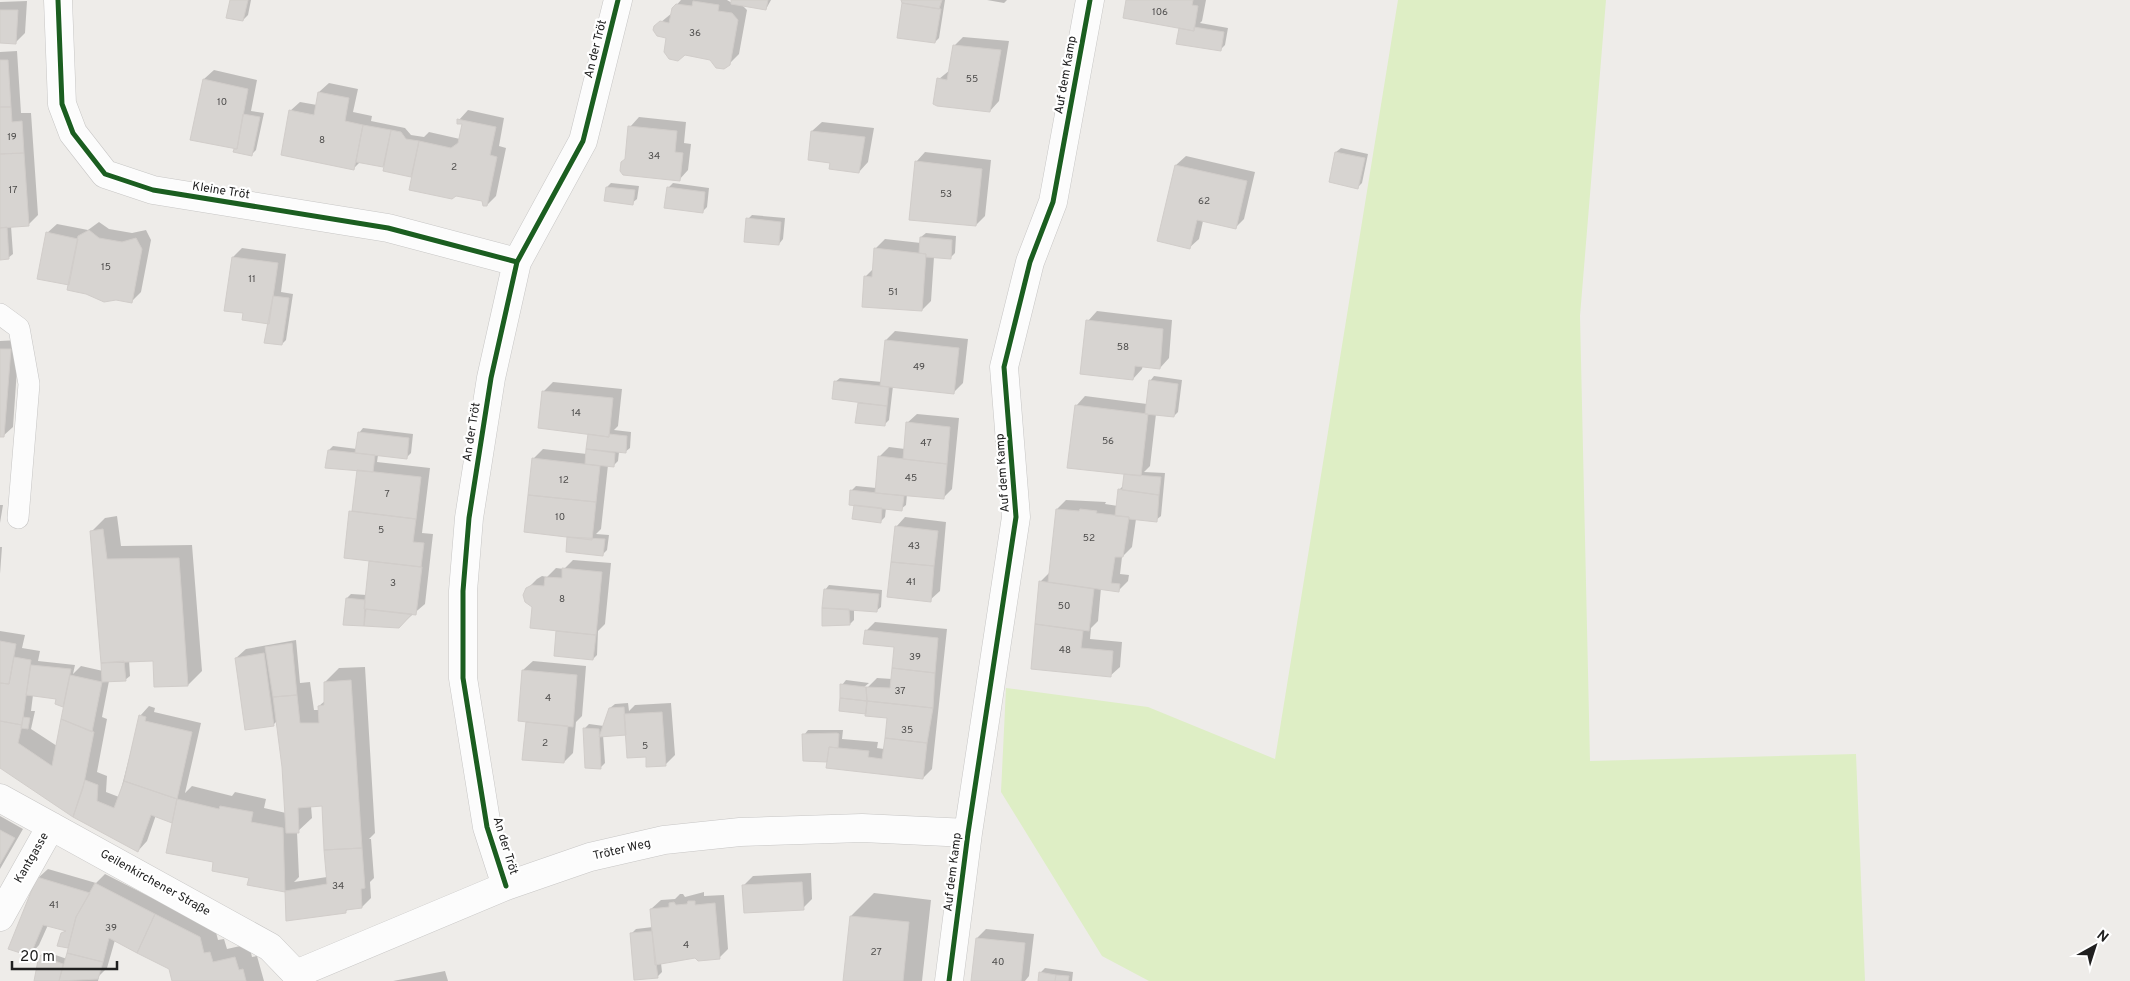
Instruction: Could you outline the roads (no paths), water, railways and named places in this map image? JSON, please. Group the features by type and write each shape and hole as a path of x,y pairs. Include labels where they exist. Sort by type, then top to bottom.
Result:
{"street":[{"name":"Kleine Tröt","path":"58,0 62,104 73,133 105,174 153,190 388,228 518,262"},
{"name":"An der Tröt","path":"506,886 486,827 463,678 463,591 469,518 491,378 518,262 583,141 618,0"},
{"name":"Auf dem Kamp","path":"949,981 968,833 1016,517 1004,367 1030,262 1053,202 1090,0"},
{"name":"Geilenkirchener Straße","path":"0,798 270,946 298,977"},
{"name":"Kantgasse","path":"0,917 51,826"},
{"name":"Tröter Weg","path":"298,977 506,886 590,857 664,840 740,832 862,828 968,833"}],"lane":[{"path":"0,314 19,328 29,384 18,518"}]}
